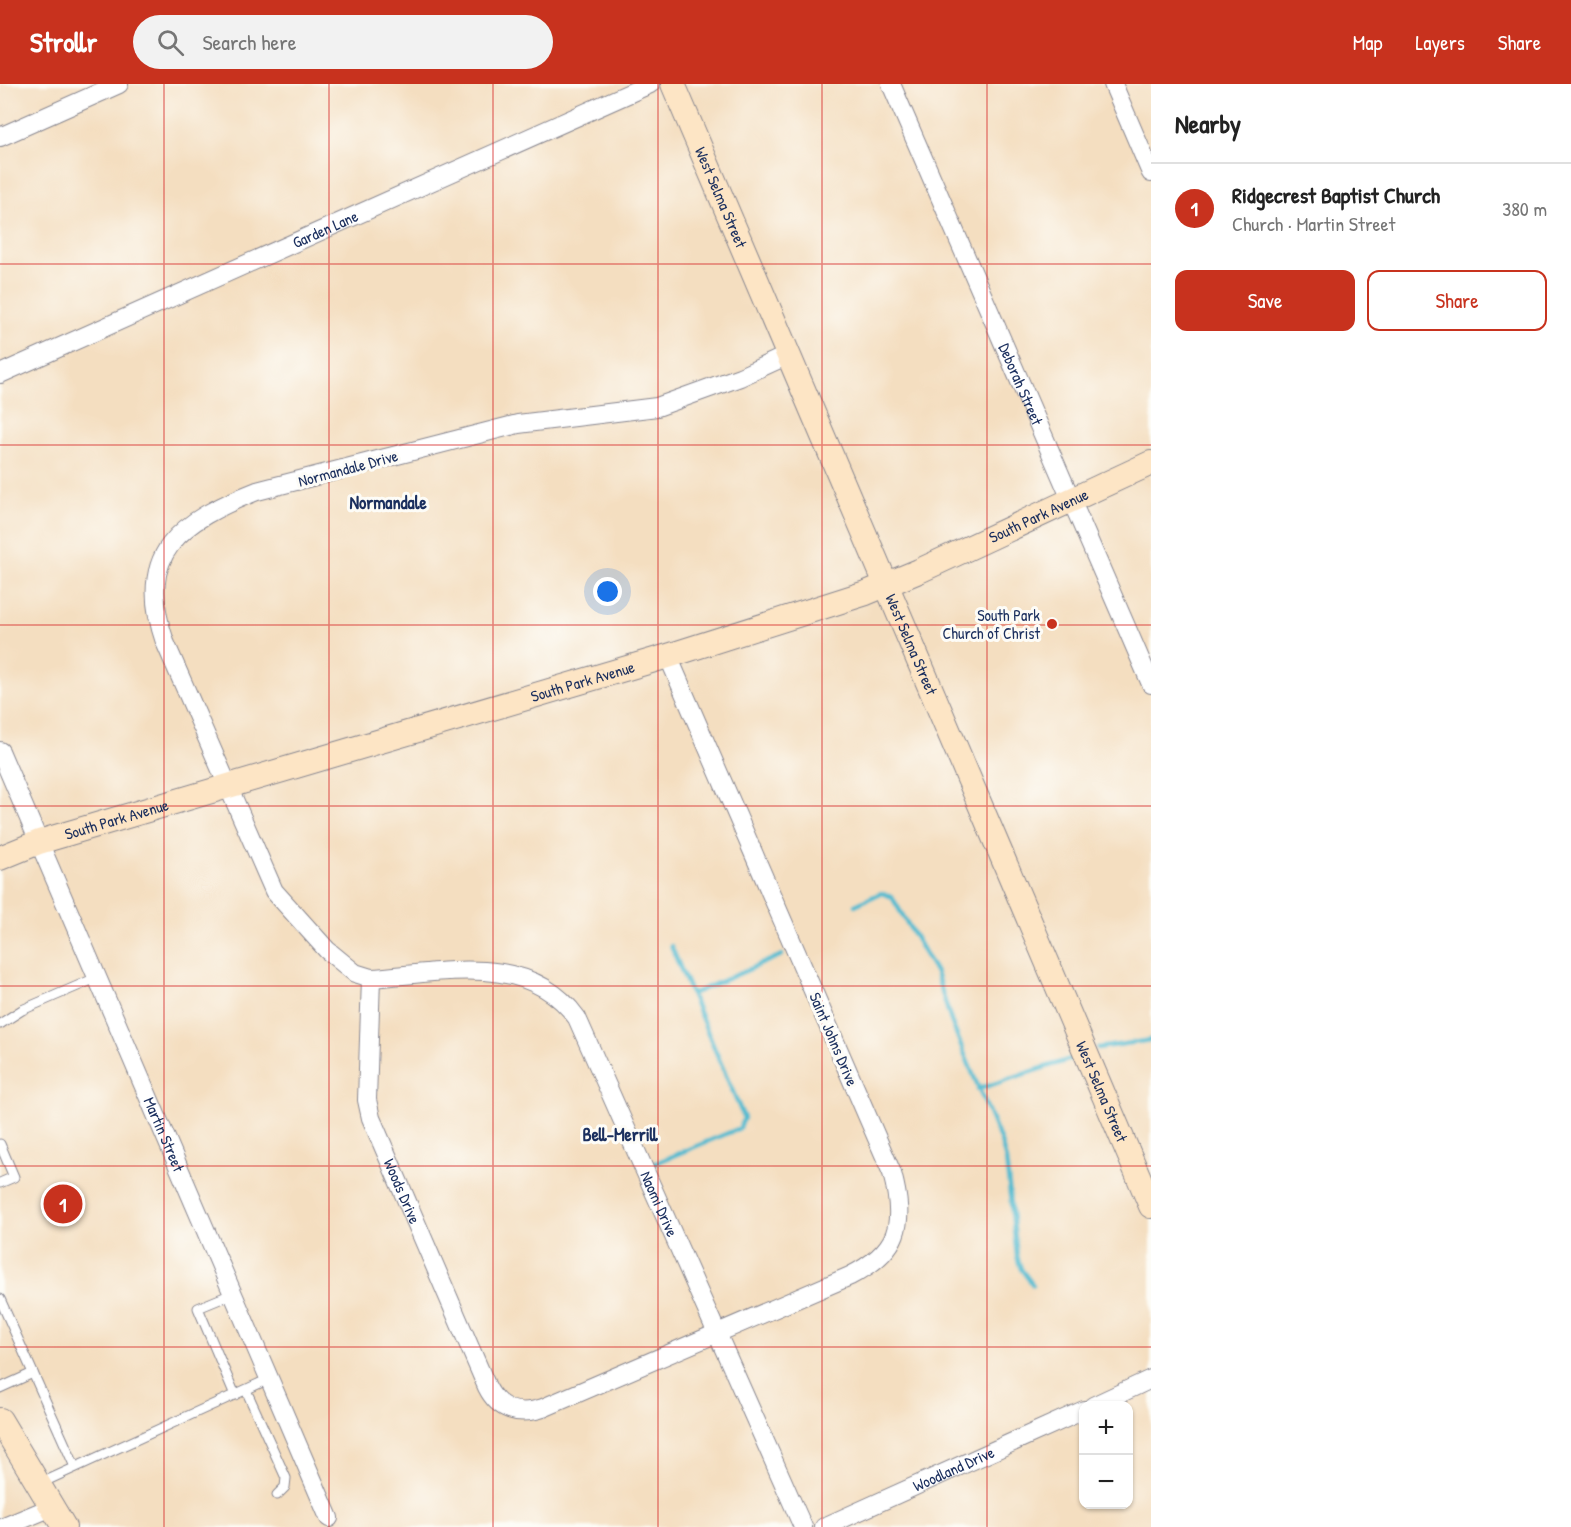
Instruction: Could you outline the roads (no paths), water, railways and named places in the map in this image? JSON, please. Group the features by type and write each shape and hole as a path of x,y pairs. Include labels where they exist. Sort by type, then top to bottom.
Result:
{"street":[{"path":"0,137 119,84"},
{"name":"Garden Lane","path":"0,374 650,84"},
{"name":"West Selma Street","path":"673,84 1151,1206"},
{"name":"Deborah Street","path":"891,84 1151,684"},
{"path":"1113,84 1151,173"},
{"name":"Normandale Drive","path":"227,786 165,642 156,607 156,574 163,556 174,537 190,524 223,504 257,491 482,432 518,424 657,407 730,381 788,355"},
{"name":"South Park Avenue","path":"0,858 39,842 668,656 886,585 1151,463"},
{"name":"Saint Johns Drive","path":"668,656 892,1173 900,1214 891,1245 867,1267 716,1333"},
{"name":"Martin Street","path":"0,751 329,1518"},
{"path":"227,786 281,903 327,950 355,973 371,978"},
{"name":"Naomi Drive","path":"371,978 483,971 504,972 537,982 554,992 567,1005 585,1034 803,1527"},
{"name":"Woods Drive","path":"371,978 367,1100 371,1118 487,1388 496,1402 511,1412 531,1412 716,1333"},
{"path":"1104,1401 1151,1380"},
{"name":"Woodland Drive","path":"824,1527 1079,1412"},
{"path":"0,1420 58,1517 4,1527"}],"lane":[{"path":"0,1024 22,1010 96,978"},
{"path":"0,1144 14,1177 0,1183"},
{"path":"232,1294 198,1308 234,1395"},
{"path":"0,1299 2,1311 75,1467"},
{"path":"0,1388 33,1373"},
{"path":"38,1484 269,1379"},
{"path":"246,1390 286,1478 285,1487 277,1495"}],"waterway":[{"path":"855,905 881,893 892,897 936,973 951,1021 1001,1142 1006,1160 1017,1256 1021,1269 1033,1285"},
{"path":"651,1165 740,1128 744,1118 671,946"},
{"path":"692,994 782,955"},
{"path":"1098,1048 1151,1040"},
{"path":"978,1089 1074,1058"}],"place":[{"name":"South Park Church of Christ","path":"1052,624"},
{"name":"Ridgecrest Baptist Church","path":"63,1204"}],"district":[{"name":"Normandale","path":"388,503"},
{"name":"Bell-Merrill","path":"620,1135"}]}
